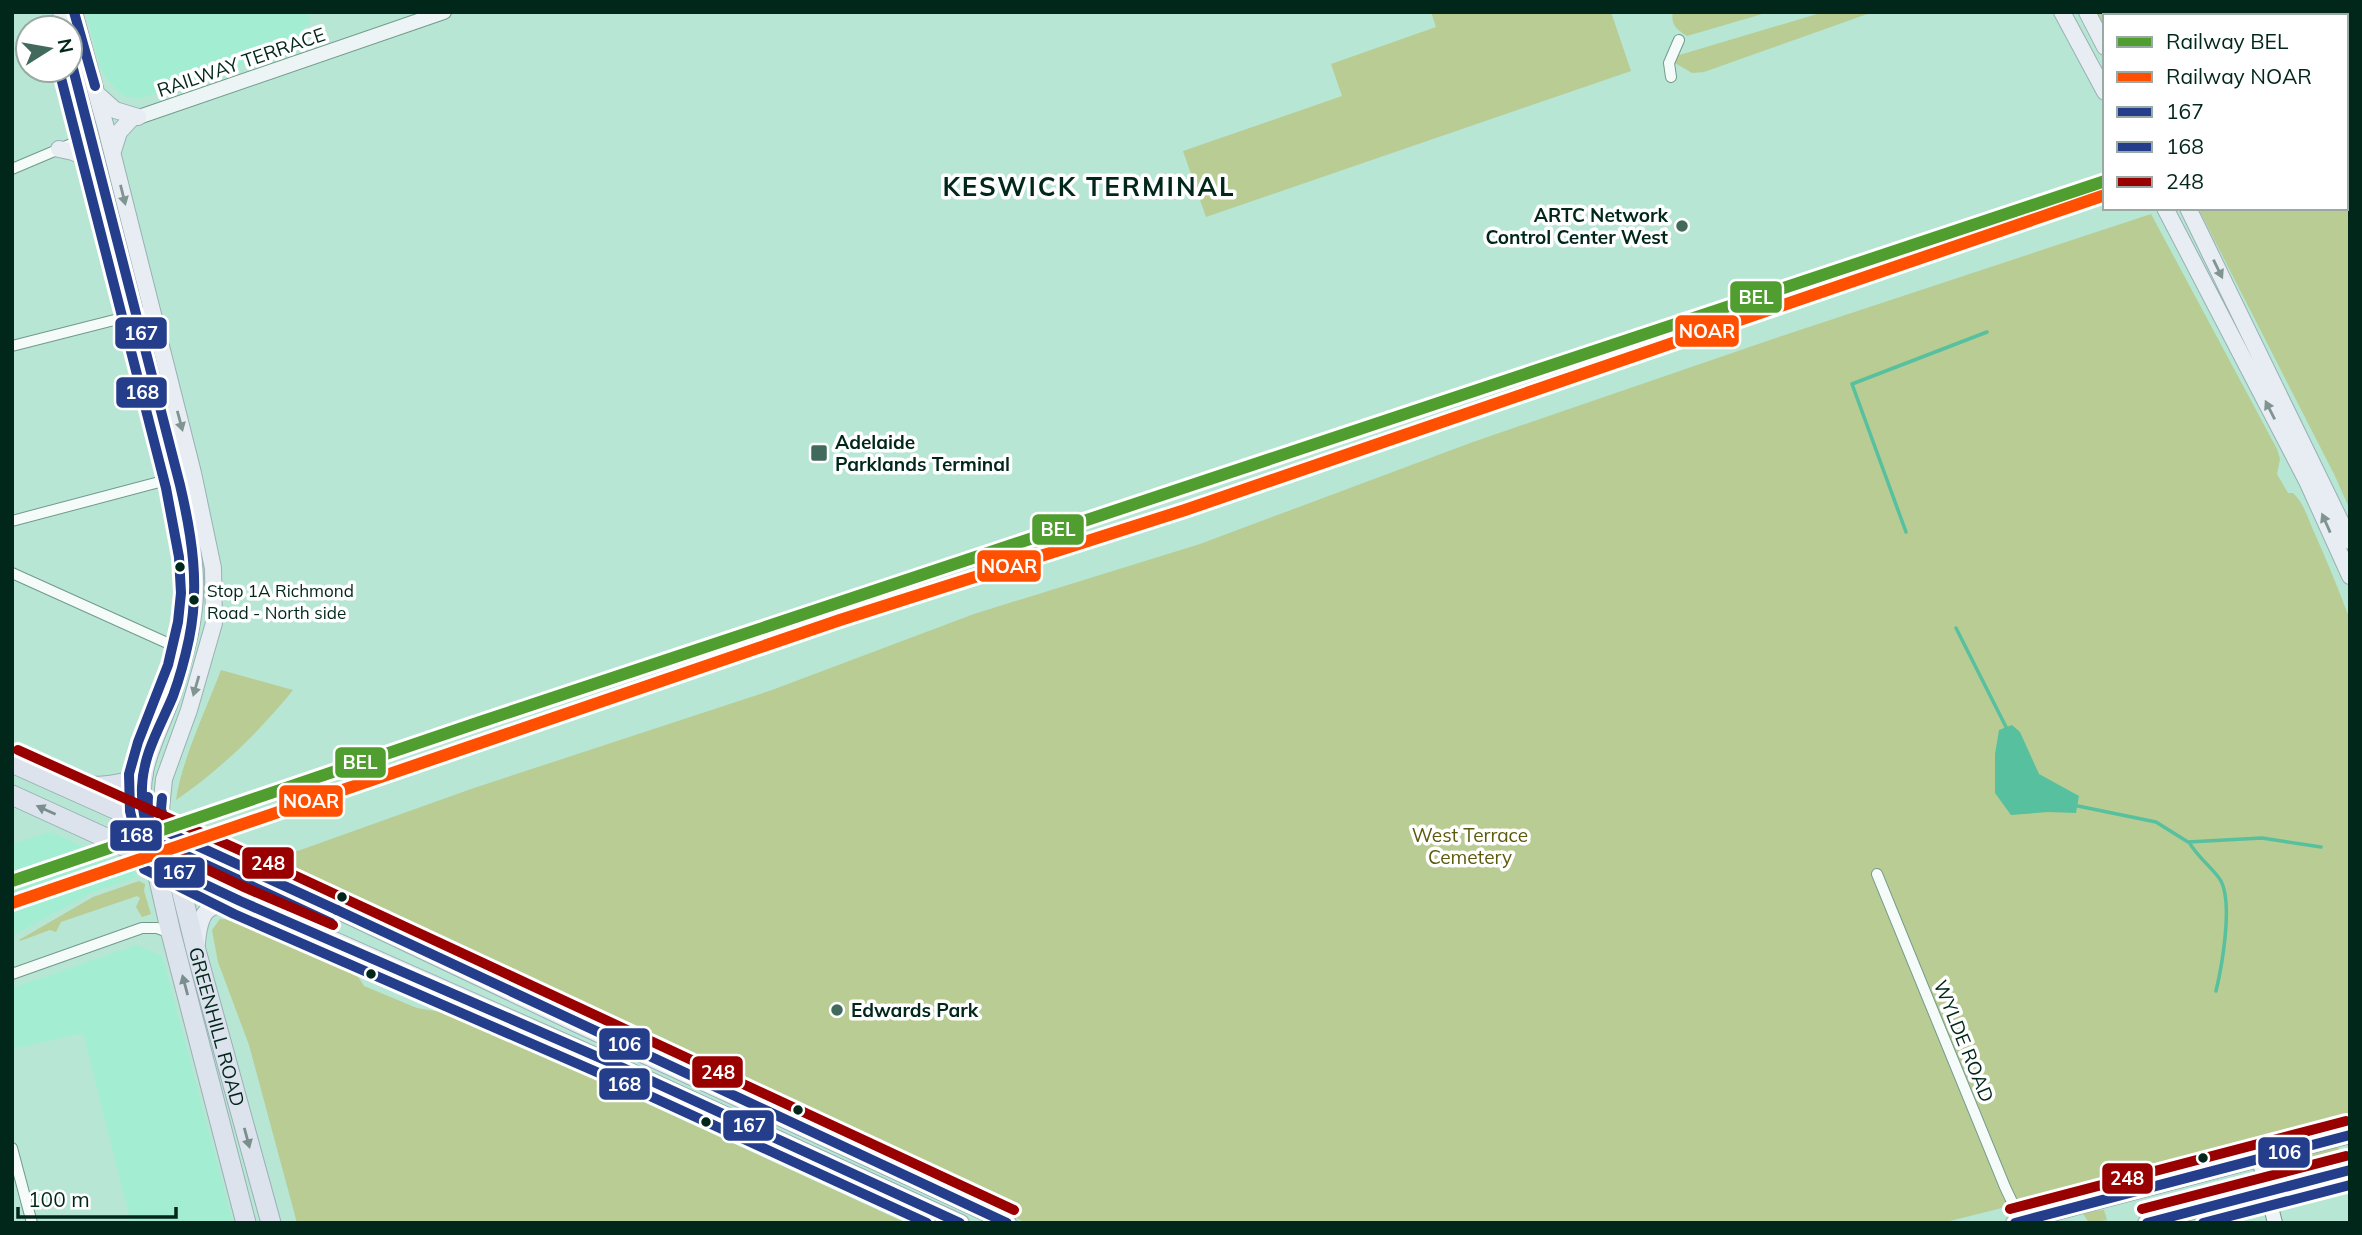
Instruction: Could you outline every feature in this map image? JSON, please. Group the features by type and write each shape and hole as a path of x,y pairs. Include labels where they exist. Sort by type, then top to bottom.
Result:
{"highway":[{"path":"12,763 65,786 134,808 146,823"},
{"path":"65,786 108,785 136,780 143,775"},
{"path":"12,795 155,860"},
{"name":"GREENHILL ROAD","path":"146,823 155,860 177,882"},
{"name":"GREENHILL ROAD","path":"167,832 177,882 271,1223"},
{"name":"GREENHILL ROAD","path":"177,882 171,933 246,1223"},
{"path":"257,1223 254,1197 263,1195"}],"main road":[{"path":"74,12 113,154 144,312 185,475 213,568 214,623 189,709 164,779 161,804 167,832"},
{"name":"RAILWAY TERRACE","path":"90,136 106,128 444,12"},
{"path":"2062,12 2103,88"},
{"path":"2087,12 2103,43"},
{"path":"77,84 97,162 144,312"},
{"path":"97,94 116,110 135,118 120,132 113,145 113,154"},
{"path":"59,149 97,162"},
{"path":"2166,210 2307,481 2350,576"},
{"path":"2189,210 2350,541"},
{"path":"134,808 152,746 173,693 194,617 195,578 185,475"},
{"path":"185,651 205,655"},
{"path":"146,823 1008,1223"},
{"path":"177,882 240,901 570,1045 961,1223"},
{"path":"197,954 199,923 206,910 216,904 240,901"},
{"path":"570,1045 579,1024"},
{"path":"2019,1222 2350,1135"},
{"path":"2259,1159 2275,1223"},
{"path":"2146,1223 2350,1170"}],"street":[{"path":"1671,77 1668,63 1679,40"},
{"path":"12,169 90,136"},
{"path":"12,346 144,312"},
{"path":"12,521 185,475"},
{"path":"12,573 185,651"},
{"name":"WYLDE ROAD","path":"1877,874 2019,1222"},
{"path":"12,974 142,928 157,928 171,933"},
{"path":"12,1148 32,1223"}],"shaded area":[{"path":"86,12 308,12 311,24 303,27 307,44 139,99 124,96 109,82 100,66"},
{"path":"2012,725 2020,732 2039,774 2079,796 2076,813 2011,815 1995,793 1995,754 1999,730"},
{"path":"51,832 132,869 137,877 93,892 12,936 12,844"},
{"path":"137,945 162,956 233,1223 131,1223 83,1033 12,1049 12,988"}],"green space":[{"path":"1431,12 1611,12 1631,71 1206,217 1183,151 1342,96 1331,64 1436,27"},
{"path":"1673,12 1769,12 1687,36 1675,26"},
{"path":"1824,12 1873,12 1704,72 1692,73 1675,63 1676,56"},
{"path":"2093,12 2208,12 2103,14 2103,32"},
{"path":"2350,144 2350,510 2199,210 2348,210"},
{"name":"West Terrace Cemetery","path":"2151,214 2277,449 2280,459 2277,474 2288,493 2293,493 2303,506 2350,620 2350,1121 1942,1223 1027,1223 745,1096 389,927 355,900 267,862 471,789 772,690 974,614 1200,544 1473,442"},
{"path":"221,670 293,690 239,749 176,800 189,752"},
{"path":"139,881 145,884 144,891 151,914 142,917 136,907 140,898 137,896 61,922 56,932 50,930 19,940 93,897"},
{"path":"220,919 244,921 354,970 364,986 417,1008 453,1014 906,1223 297,1223 249,1045 218,962 212,930"},
{"path":"2338,1146 2341,1159 2313,1166 2303,1154"},
{"path":"2104,1210 2107,1220 2089,1223 2082,1212"}],"waterway":[{"path":"1906,532 1852,384 1987,332"},
{"path":"1956,628 2006,727"},
{"path":"2078,806 2156,822 2188,842 2262,838 2321,847"},
{"path":"2189,842 2221,881 2224,891 2225,935 2216,991"}],"rail line":[{"name":"BEL","path":"12,881 480,722 2103,182"},
{"name":"NOAR","path":"12,903 840,620 1185,510 2103,196"}],"transit line":[{"name":"167","path":"74,12 95,86"},
{"name":"168","path":"63,84 166,488 179,557 181,593 178,622 168,665 138,742 129,774 130,811 144,869 234,914 615,1080 927,1223"},
{"name":"167","path":"77,84 180,485 193,561 194,600 186,653 173,696 149,751 143,775 143,806 155,861 240,901 621,1067 960,1223"},
{"name":"248","path":"18,750 268,863 1014,1210"},
{"name":"168","path":"148,797 149,822 159,843 331,923"},
{"name":"167","path":"162,798 161,809 167,832 337,910"},
{"name":"248","path":"130,833 246,888 333,925"},
{"name":"106","path":"337,910 1007,1223"},
{"name":"248","path":"2010,1209 2346,1121"},
{"name":"106","path":"2015,1223 2350,1135"},
{"name":"248","path":"2142,1209 2346,1156"},
{"name":"167","path":"2147,1223 2350,1170"},
{"name":"168","path":"2203,1223 2350,1185"}],"place":[{"name":"ARTC Network Control Center West","path":"1682,226"},
{"name":"Adelaide Parklands Terminal","path":"819,453"},
{"name":"Stop 1A Richmond Road - North side","path":"194,600"},
{"name":"Edwards Park","path":"837,1010"}],"district":[{"name":"KESWICK TERMINAL","path":"1089,187"}]}
